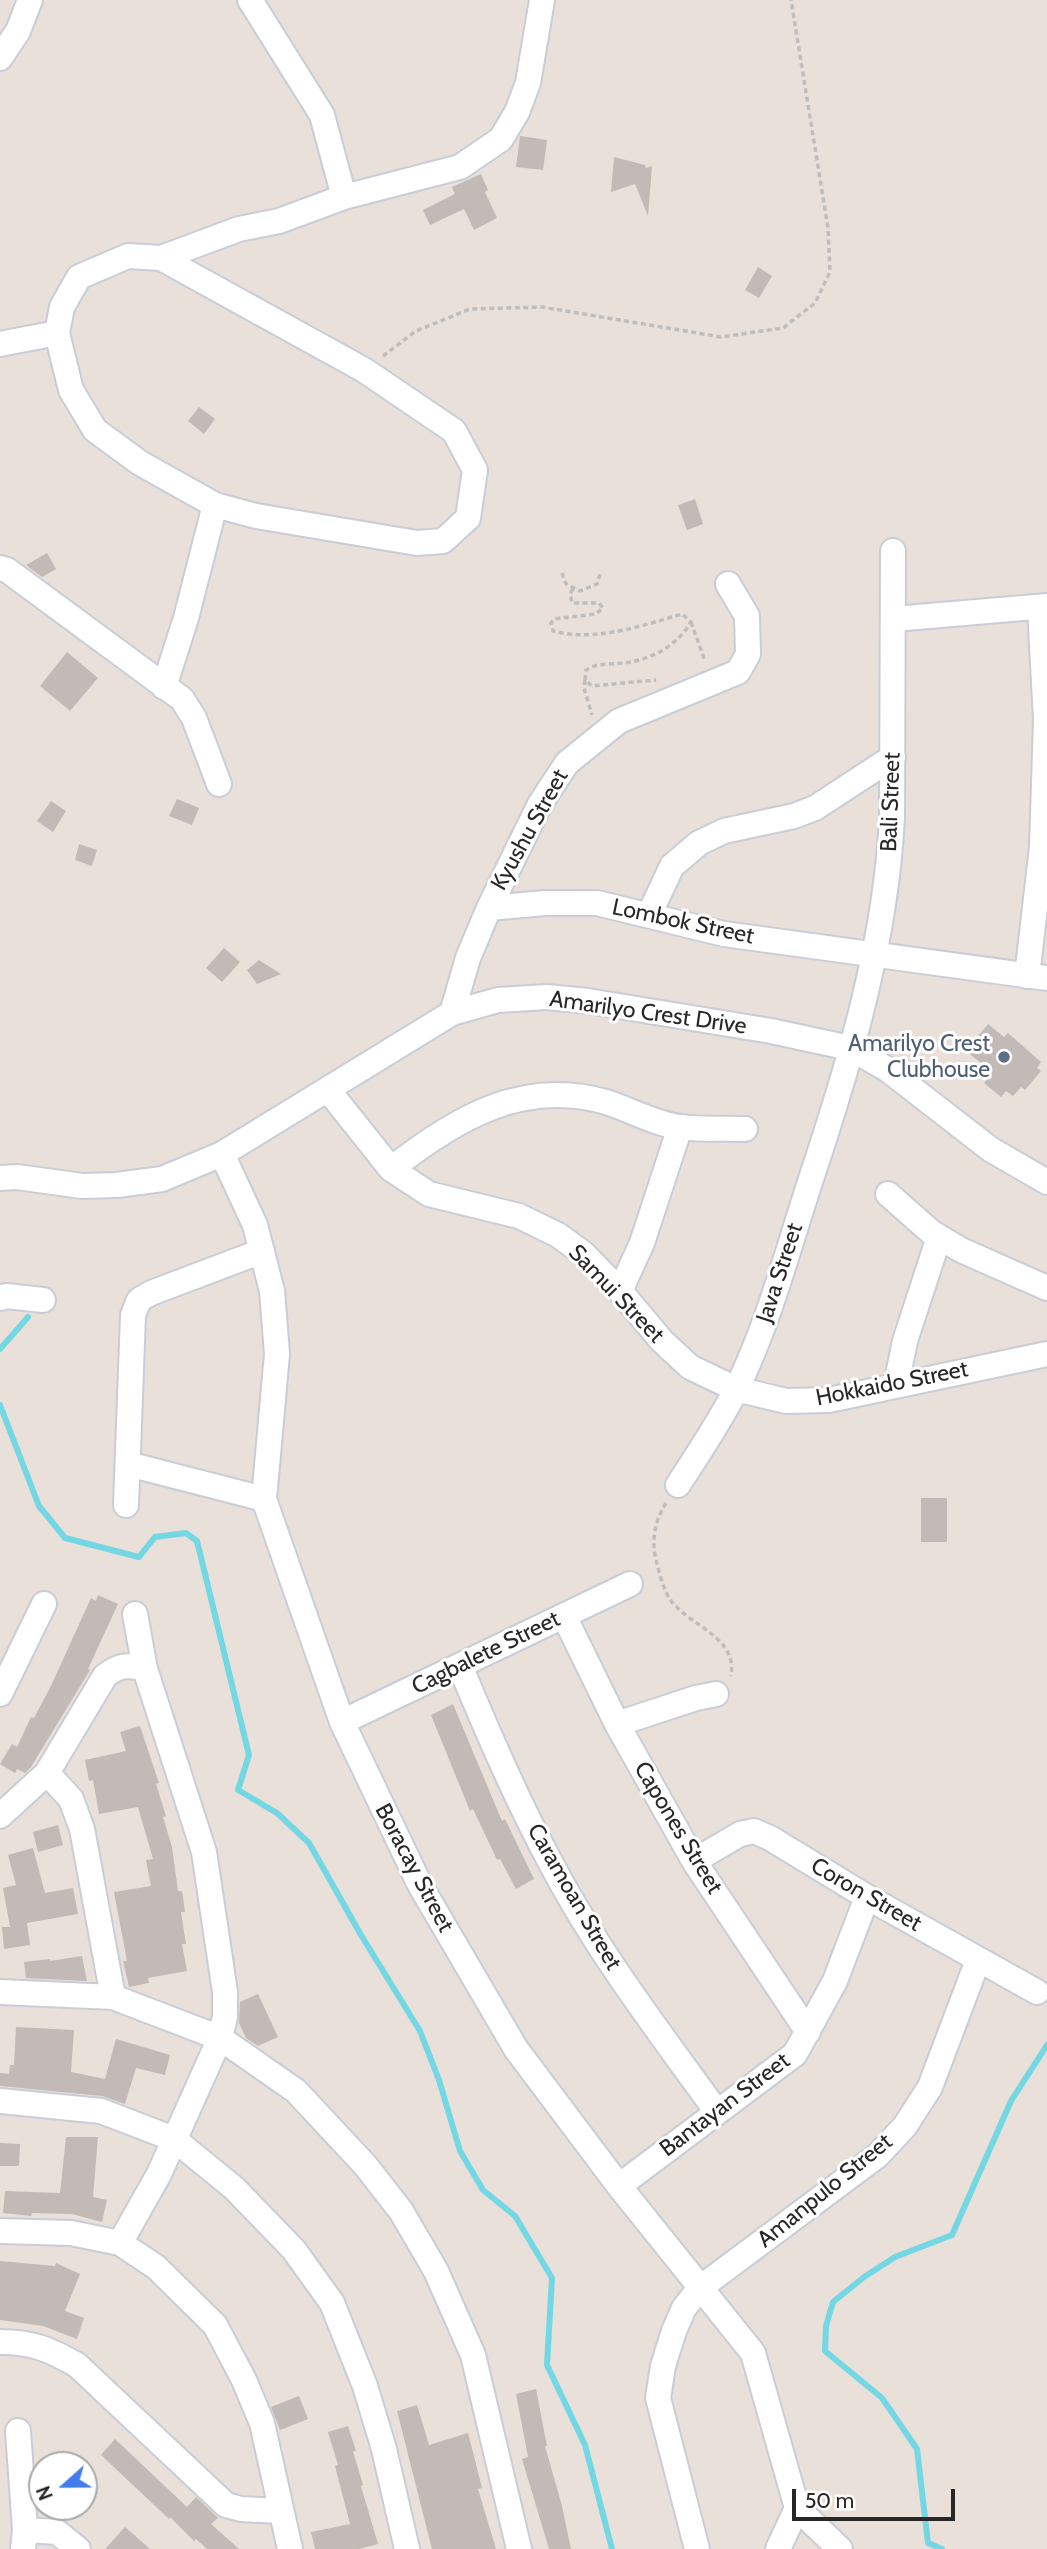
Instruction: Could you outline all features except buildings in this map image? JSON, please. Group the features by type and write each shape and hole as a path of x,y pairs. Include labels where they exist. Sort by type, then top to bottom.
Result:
{"street":[{"path":"0,58 18,32 30,0"},
{"path":"250,0 322,115 344,197"},
{"path":"160,258 365,370 454,431 475,470 468,518 443,541 417,543 256,516 215,505 140,463 95,430 71,390 57,333 62,307 79,277 128,256 160,258 239,229 279,221 344,197 460,167 501,139 517,112 528,83 542,0"},
{"path":"0,344 57,333"},
{"path":"164,687 186,618 215,505"},
{"name":"Bali Street","path":"850,1048 876,954 890,858 893,551"},
{"path":"0,568 7,570 181,699 194,718 219,784"},
{"name":"Kyushu Street","path":"452,1013 468,958 489,908 534,815 567,762 619,721 738,672 748,654 747,616 728,584"},
{"path":"894,619 1043,606 1045,720 1037,977"},
{"path":"649,915 673,866 699,843 724,831 794,816 816,808 893,757"},
{"name":"Lombok Street","path":"489,908 545,903 597,903 724,934 1037,977"},
{"name":"Amarilyo Crest Drive","path":"0,1178 17,1177 82,1186 117,1185 162,1178 222,1154 452,1013 498,1000 547,997 588,1001 771,1031 850,1048 887,1069 990,1149 1047,1182"},
{"name":"Java Street","path":"678,1485 736,1389 764,1322 840,1092 850,1048"},
{"name":"Samui Street","path":"328,1090 391,1169 429,1194 520,1216 558,1236 584,1255 620,1291 662,1341 690,1367 736,1389"},
{"path":"391,1169 468,1116 508,1100 564,1094 604,1101 680,1128 746,1129"},
{"path":"620,1291 642,1243 680,1128"},
{"name":"Boracay Street","path":"222,1154 255,1225 272,1291 277,1354 264,1499 342,1722 420,1885 516,2049 619,2186 752,2353 797,2508"},
{"path":"888,1194 939,1237 961,1250 1047,1288"},
{"path":"896,1385 905,1341 939,1237"},
{"path":"126,1504 133,1315 139,1300 262,1251"},
{"path":"0,1298 6,1296 43,1300"},
{"name":"Hokkaido Street","path":"736,1389 786,1401 829,1400 1047,1354"},
{"path":"128,1464 264,1499"},
{"name":"Cagbalete Street","path":"342,1722 630,1584"},
{"path":"0,1694 44,1604"},
{"path":"120,2243 159,2174 220,2038 225,2017 225,1992 204,1852 145,1669 135,1614"},
{"name":"Capones Street","path":"564,1615 617,1724 694,1861 808,2032"},
{"path":"0,1816 47,1773 105,1676 117,1666 130,1665 145,1669"},
{"name":"Caramoan Street","path":"460,1666 516,1796 555,1871 609,1962 716,2112"},
{"path":"617,1724 716,1694"},
{"path":"47,1773 71,1799 82,1829 113,1997"},
{"name":"Coron Street","path":"694,1861 740,1834 754,1831 1037,1992"},
{"name":"Bantayan Street","path":"619,2186 795,2054 835,1981 867,1897"},
{"name":"Amanpulo Street","path":"697,2549 658,2398 663,2366 684,2308 700,2288 877,2156 905,2126 930,2087 978,1960"},
{"path":"0,1992 113,1997 220,2038 296,2091 365,2165 401,2211 429,2259 473,2355 519,2549"},
{"path":"0,2101 101,2111 174,2139 243,2197 294,2250 332,2303 365,2386 384,2449 407,2549"},
{"path":"0,2231 71,2234 120,2243 156,2267 215,2325 244,2380 262,2423 290,2549"},
{"path":"0,2342 23,2342 50,2349 77,2365 226,2505 241,2509 281,2511"},
{"path":"18,2431 24,2540 57,2532 78,2549"},
{"path":"778,2549 797,2508 840,2549"}],"path":[{"path":"365,370 416,331 470,309 542,307 642,326 721,337 783,328 815,303 830,272 828,228 791,0"},
{"path":"562,573 566,584 580,591 597,584 601,571"},
{"path":"573,589 570,594 572,603 599,603 603,608 596,614 554,619 551,623 553,631 584,634 626,631 682,614 691,622 703,686 662,680 592,686 585,680"},
{"path":"599,737 584,688 586,670 592,666 626,663 651,656 671,645 691,622"},
{"path":"678,1485 658,1514 653,1546 668,1596 690,1618 719,1640 731,1656 732,1674 716,1694"}],"waterway":[{"path":"0,1349 28,1317"},
{"path":"0,1405 39,1506 65,1538 139,1557 155,1537 186,1533 197,1541 249,1755 238,1790 277,1813 309,1843 420,2031 439,2080 460,2151 483,2190 515,2216 552,2278 547,2365 585,2445 612,2549"},
{"path":"942,2549 928,2543 917,2449 882,2398 825,2351 826,2326 833,2302 864,2277 895,2257 952,2235 1011,2101 1047,2045"}],"place":[{"name":"Amarilyo Crest Clubhouse","path":"1004,1057"}]}
